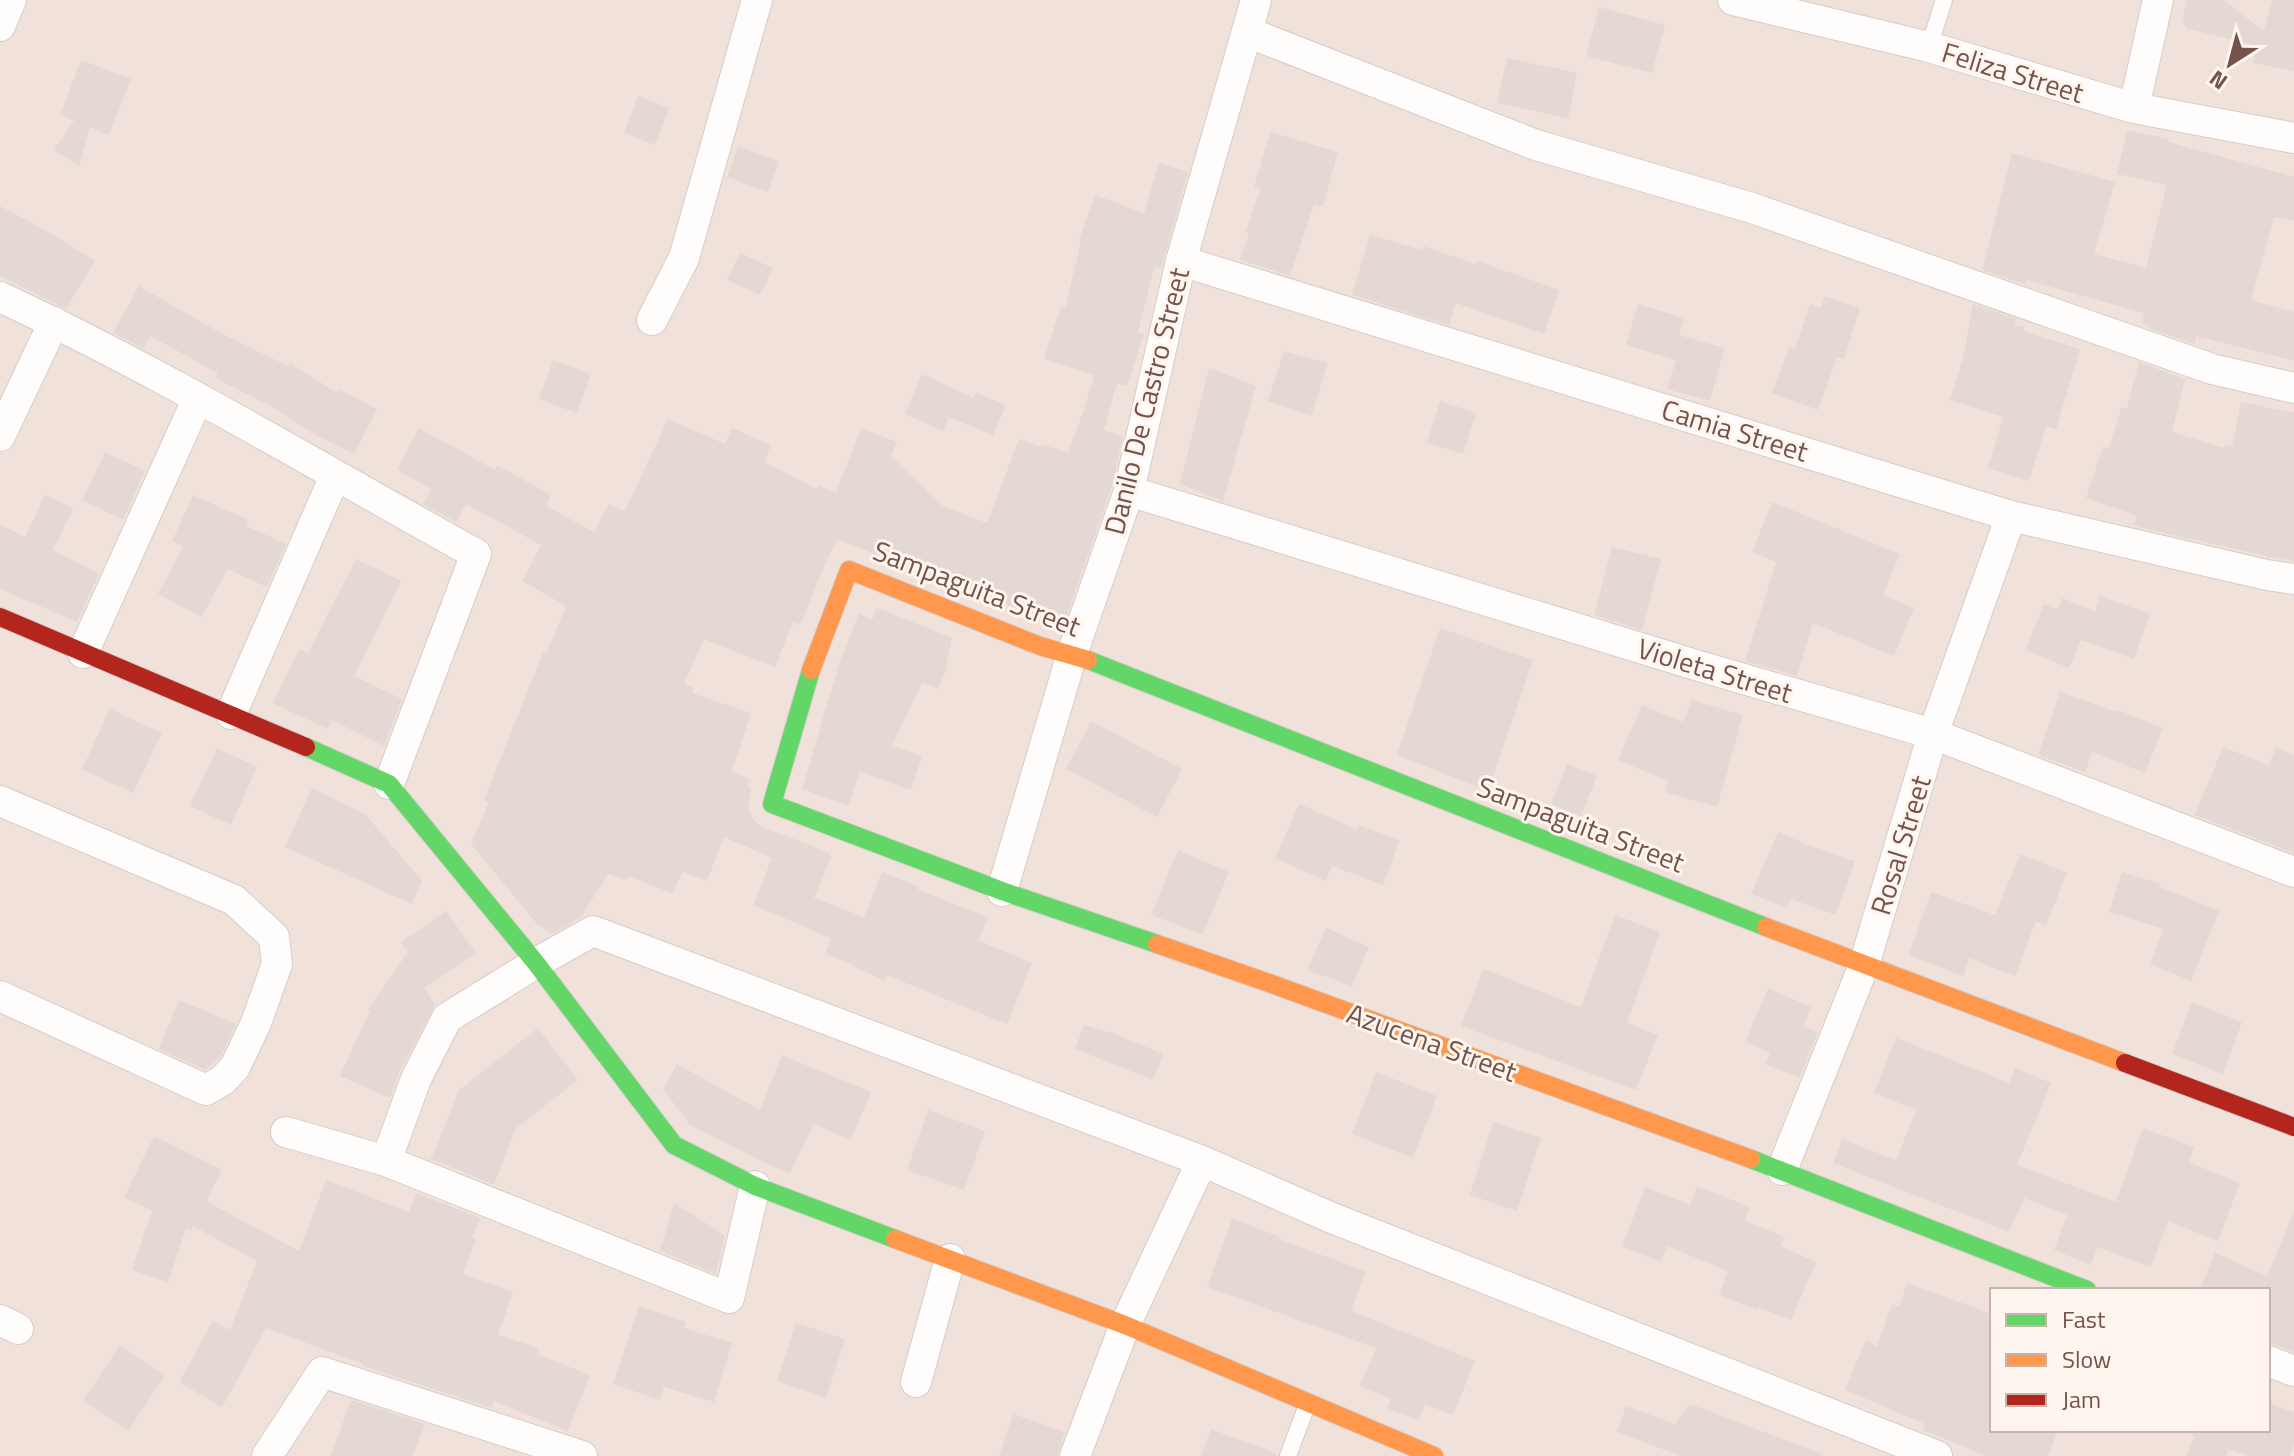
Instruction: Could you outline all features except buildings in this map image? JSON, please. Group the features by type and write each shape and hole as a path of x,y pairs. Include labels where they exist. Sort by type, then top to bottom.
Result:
{"street":[{"path":"0,26 11,0"},
{"path":"652,320 684,258 757,0"},
{"name":"Danilo De Castro Street","path":"1002,891 1072,654 1129,491 1181,261 1256,0"},
{"name":"Feliza Street","path":"1733,0 1929,47 2134,108 2294,138"},
{"path":"2134,108 2158,0"},
{"path":"1247,32 1536,145 1752,208 2212,369 2294,388"},
{"name":"Camia Street","path":"1181,261 2011,516 2294,579"},
{"path":"0,297 198,398 476,554 389,784"},
{"path":"0,436 54,322"},
{"path":"83,653 198,398"},
{"path":"231,714 335,476"},
{"name":"Violeta Street","path":"1129,491 1699,666 1933,734 2294,872"},
{"name":"Rosal Street","path":"1782,1170 1864,965 1933,734 2011,516"},
{"name":"Sampaguita Street","path":"772,804 816,653 849,570 1040,646 1072,654 1864,965 2294,1127"},
{"path":"0,617 389,784 536,963 674,1145 755,1186 1125,1325 1434,1456"},
{"path":"0,801 234,900 274,937 277,964 256,1023 235,1067 223,1080 206,1090 0,996"},
{"name":"Azucena Street","path":"772,804 1002,891 1284,988 1782,1170 2082,1288"},
{"path":"386,1161 416,1079 447,1018 593,931 1202,1161 1866,1444 1937,1456"},
{"path":"286,1132 386,1161 729,1298 755,1186"},
{"path":"1075,1456 1125,1325 1202,1161"},
{"path":"916,1382 950,1259"},
{"path":"2270,1362 2294,1371"},
{"path":"267,1456 322,1372 582,1456"}],"lane":[{"path":"1929,47 1944,0"},
{"path":"1288,1456 1308,1404"}],"shaded area":[{"path":"0,0 2294,0 2294,1456 0,1456"}],"traffic: fast":[{"path":"1088,660 1766,927"},
{"path":"811,670 772,804 1002,891 1157,944"},
{"path":"306,747 389,784 536,963 674,1145 755,1186 895,1239"},
{"path":"1751,1159 2082,1288"}],"traffic: slow":[{"path":"811,670 849,570 1040,646 1088,660"},
{"path":"1766,927 2125,1063"},
{"path":"1157,944 1751,1159"},
{"path":"895,1239 1125,1325 1434,1456"}],"traffic: jam":[{"path":"0,617 306,747"},
{"path":"2125,1063 2294,1127"}]}
